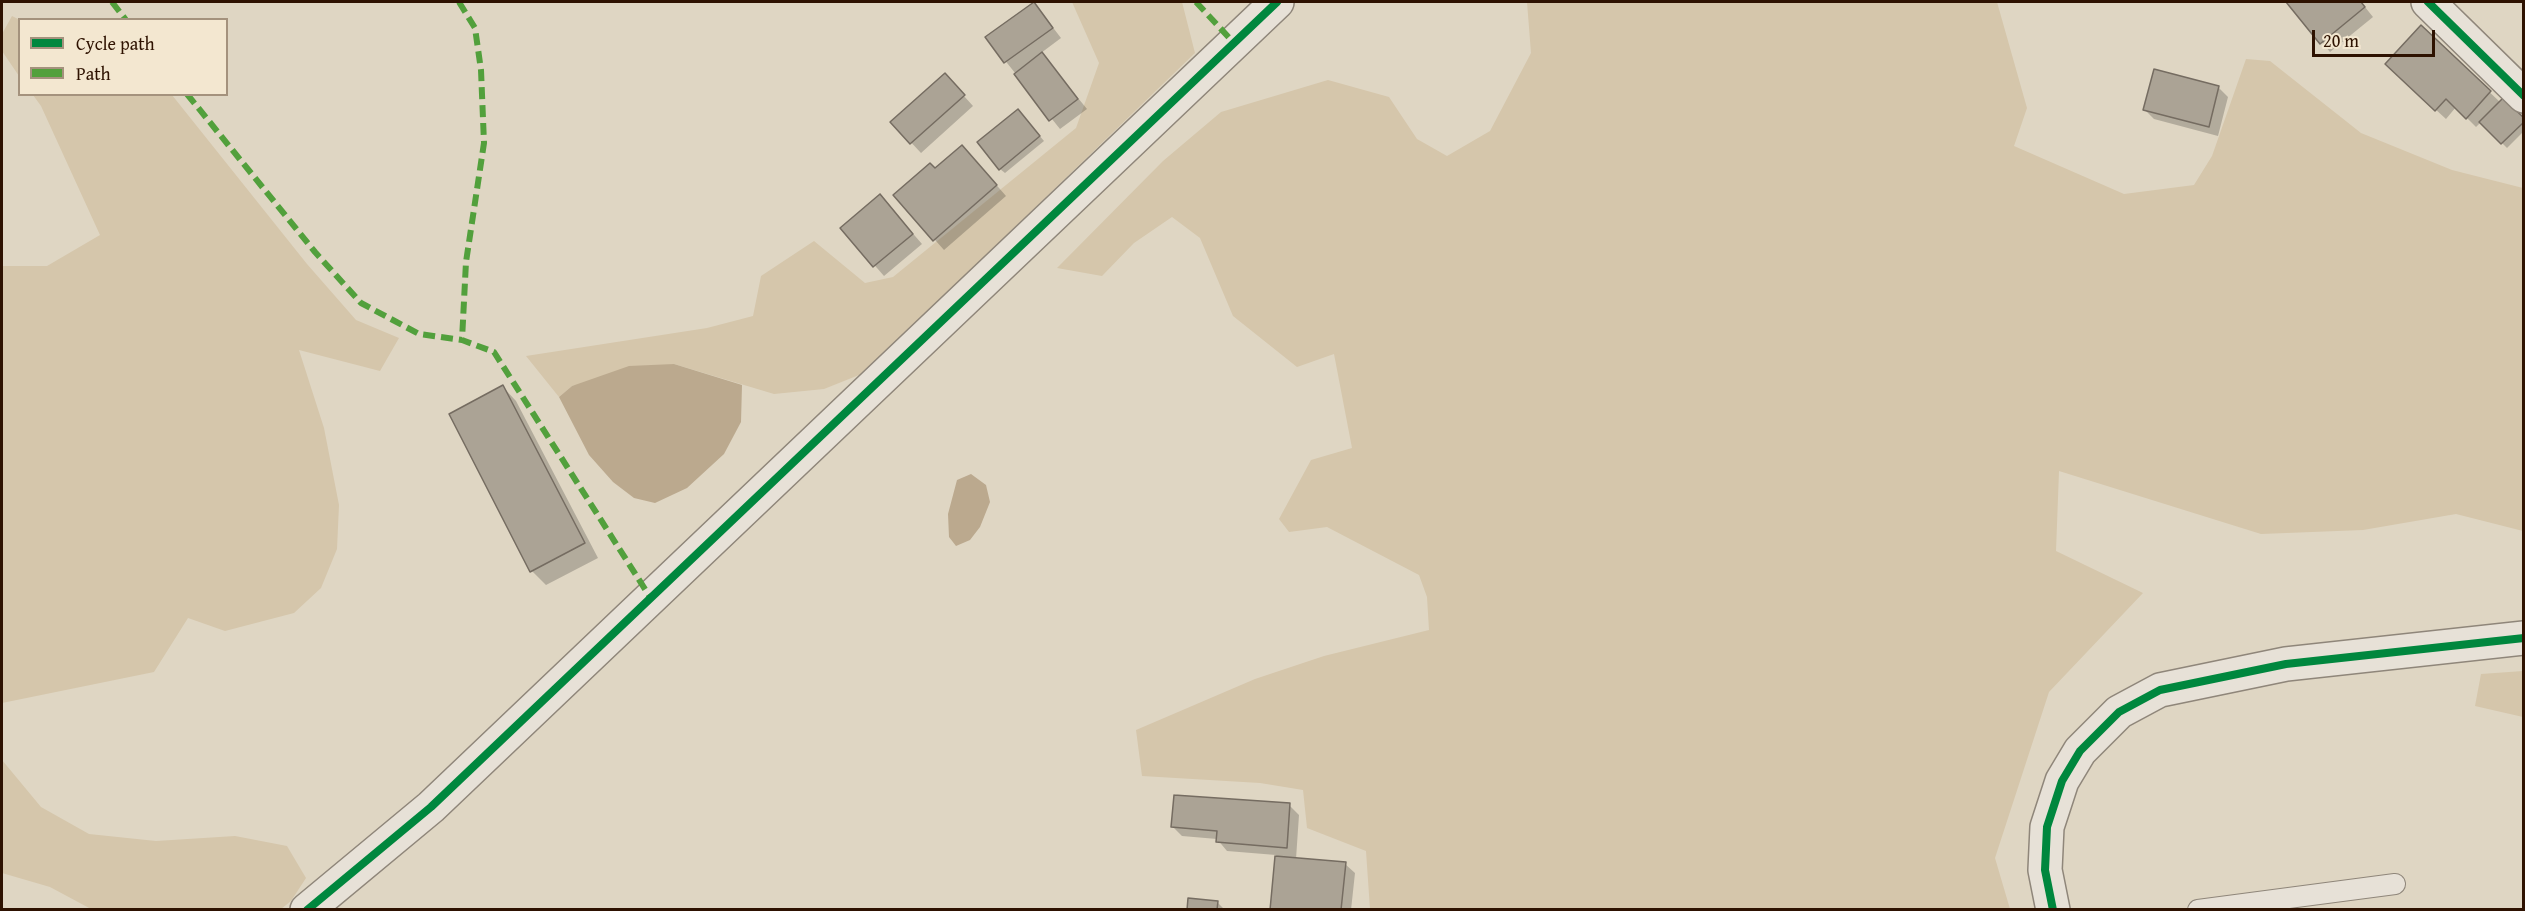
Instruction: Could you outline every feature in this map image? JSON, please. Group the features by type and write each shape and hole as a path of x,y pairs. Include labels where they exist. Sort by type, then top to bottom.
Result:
{"street":[{"path":"307,909 431,807 1277,2"},
{"path":"2428,2 2523,96"},
{"path":"2053,909 2045,870 2047,827 2062,781 2080,751 2119,712 2160,690 2286,664 2523,638"}],"lane":[{"path":"2198,909 2395,884"}],"shaded area":[{"path":"1072,2 1182,2 1195,53 864,373 824,389 774,394 674,364 572,386 559,397 526,356 707,328 753,316 761,276 814,241 865,283 893,277 1076,128 1099,63"},
{"path":"1527,2 1997,2 2027,108 2014,146 2124,194 2194,185 2212,156 2246,59 2270,61 2361,133 2452,170 2523,188 2523,531 2456,514 2363,530 2261,534 2059,471 2056,551 2143,593 2049,692 1995,858 2010,909 1370,909 1366,851 1307,828 1303,790 1260,783 1142,776 1136,730 1255,679 1324,656 1429,630 1427,597 1419,575 1327,527 1289,532 1279,519 1311,460 1352,448 1334,354 1297,367 1233,316 1200,238 1172,217 1134,243 1102,276 1057,268 1163,161 1221,112 1328,80 1389,97 1417,139 1447,156 1490,131 1531,53"},
{"path":"12,16 18,19 18,75 2,51 2,34"},
{"path":"34,96 173,96 307,264 356,320 399,338 380,371 299,350 324,428 339,505 337,549 321,588 294,613 225,631 188,618 154,672 2,703 2,266 47,266 100,235 41,106"},
{"path":"674,364 742,385 741,422 724,454 687,488 655,503 634,498 613,482 589,455 559,397 572,386 629,366"},
{"path":"971,474 986,485 990,502 980,527 970,540 956,546 949,537 948,514 957,480"},
{"path":"2523,671 2523,717 2475,706 2481,674"},
{"path":"2,760 41,807 89,834 156,841 235,836 287,846 306,878 291,901 281,909 91,909 50,887 2,873"}],"building":[{"path":"1034,2 1053,28 1004,63 985,37"},
{"path":"2286,2 2361,2 2365,7 2320,44"},
{"path":"2421,25 2491,91 2466,119 2446,99 2435,111 2385,64"},
{"path":"1042,52 1078,99 1049,121 1014,74"},
{"path":"2154,69 2219,86 2209,127 2143,110"},
{"path":"945,73 965,95 910,144 890,122"},
{"path":"2503,98 2524,118 2524,122 2501,144 2479,122"},
{"path":"1018,109 1040,136 999,170 977,142"},
{"path":"962,145 997,185 933,241 893,195 930,163 935,168"},
{"path":"880,194 913,234 873,267 840,228"},
{"path":"503,385 585,543 530,572 449,414"},
{"path":"1174,795 1290,803 1287,848 1216,842 1217,831 1171,827"},
{"path":"1275,856 1346,862 1341,910 1270,910"},
{"path":"1188,898 1218,901 1217,910 1187,910"}],"marked path":[{"path":"112,2 124,18"},
{"path":"459,2 475,28 481,70 484,143 466,262 462,340 494,352 650,597"},
{"path":"1196,2 1234,43"},
{"path":"189,96 315,252 361,303 419,334 462,340"}],"cycle path":[{"path":"307,910 431,807 1277,2"},
{"path":"2428,2 2524,96"},
{"path":"2053,910 2045,870 2047,827 2062,781 2080,751 2119,712 2160,690 2286,664 2524,638"}]}
